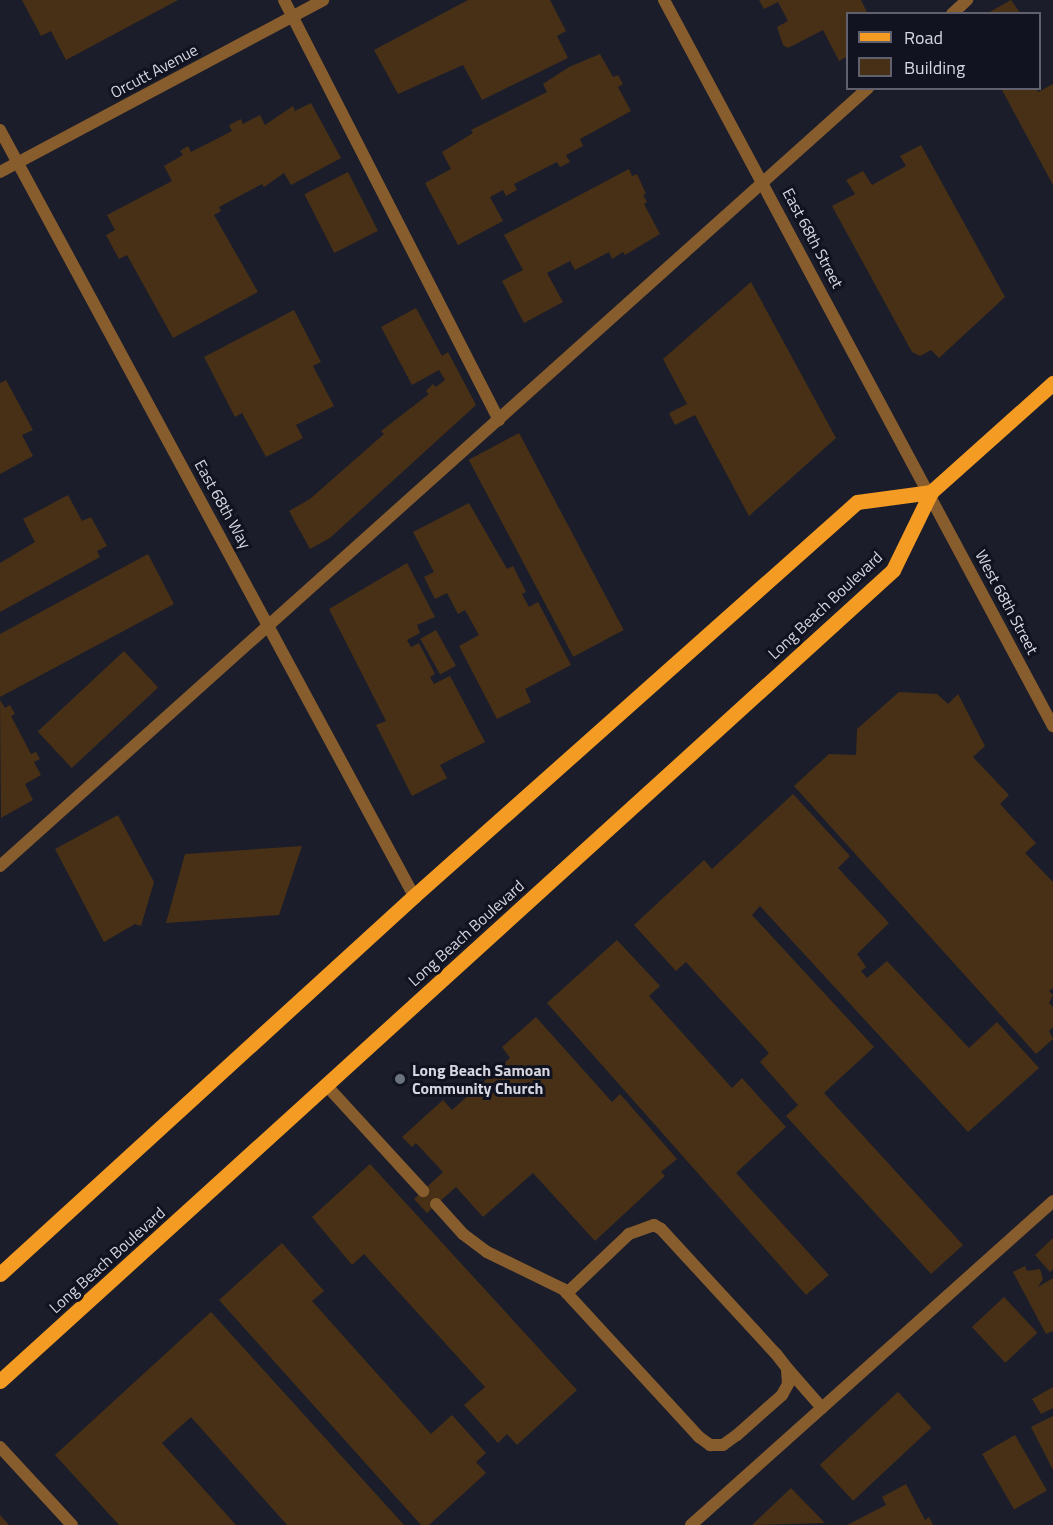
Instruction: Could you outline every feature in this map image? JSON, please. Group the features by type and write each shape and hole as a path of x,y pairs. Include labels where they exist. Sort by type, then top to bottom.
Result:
{"main road":[{"name":"Long Beach Boulevard","path":"0,1381 893,570 931,492 1053,382"},
{"path":"0,1274 414,896 857,502 931,492"}],"street":[{"path":"284,0 499,420"},
{"name":"Orcutt Avenue","path":"0,172 323,0"},
{"name":"East 68th Street","path":"664,0 931,492"},
{"path":"954,12 967,0"},
{"path":"0,866 866,90"},
{"name":"East 68th Way","path":"0,129 270,624 414,896"},
{"name":"West 68th Street","path":"931,492 1053,726"},
{"path":"326,1085 423,1191"},
{"path":"691,1525 1053,1201"},
{"path":"436,1204 463,1234 487,1252 528,1269 567,1293 699,1437 710,1445 723,1445 782,1395 788,1383 787,1368"},
{"path":"567,1293 629,1234 654,1226 661,1228 822,1408"},
{"path":"0,1447 72,1525"}],"building":[{"path":"22,0 178,0 66,60 51,31 41,36"},
{"path":"468,0 550,0 566,31 557,36 568,58 482,100 463,65 398,94 374,50"},
{"path":"759,0 861,0 867,12 846,12 846,57 839,61 823,30 788,48 783,45 777,27 788,21 778,2 764,9"},
{"path":"1011,0 1020,12 990,12"},
{"path":"600,54 613,77 618,75 623,84 618,87 631,111 580,139 583,146 566,155 570,162 560,167 557,162 514,184 517,190 506,196 503,190 490,197 503,221 458,245 425,183 451,169 442,152 473,133 471,130 547,92 543,84 569,67"},
{"path":"1053,84 1053,185 1002,90 1037,90 1038,92"},
{"path":"311,103 341,158 291,185 284,173 264,187 262,184 219,207 221,211 214,215 258,292 173,338 127,255 119,259 106,235 115,230 107,215 172,181 164,166 183,155 180,151 188,146 191,152 232,131 229,125 241,119 243,124 260,115 265,125 293,106 295,111"},
{"path":"921,145 1005,297 939,358 931,350 920,356 912,352 832,206 855,194 846,180 863,171 872,185 906,166 900,156"},
{"path":"629,169 632,176 637,174 646,194 643,195 647,202 644,204 660,234 625,255 623,252 612,259 609,252 575,270 570,261 547,273 563,302 524,323 502,281 523,270 504,235"},
{"path":"348,172 378,231 334,253 304,194"},
{"path":"751,282 836,438 749,516 695,415 675,425 669,413 687,404 663,359"},
{"path":"416,308 442,356 448,352 476,405 330,538 310,549 289,511 310,499 384,434 381,431 429,394 426,391 433,384 436,387 445,380 439,370 412,385 381,327"},
{"path":"294,310 321,362 313,366 334,406 296,425 303,438 266,457 242,413 235,417 204,357"},
{"path":"6,380 33,430 22,435 33,456 0,474 0,383"},
{"path":"519,433 624,630 573,657 469,460"},
{"path":"68,495 82,521 91,517 107,546 97,551 100,557 0,612 0,563 35,542 23,519"},
{"path":"469,503 507,569 513,566 526,592 522,594 529,607 538,602 571,665 525,689 531,702 497,719 459,646 479,635 465,610 458,614 447,593 435,599 424,577 434,572 413,532"},
{"path":"148,554 174,604 0,697 0,634"},
{"path":"407,563 435,617 417,625 420,633 407,640 411,647 419,643 435,674 430,677 434,684 450,676 485,742 440,765 447,778 412,796 376,725 386,721 329,609"},
{"path":"436,630 456,666 440,675 420,639"},
{"path":"124,651 158,688 72,768 38,731"},
{"path":"899,692 937,694 948,704 958,694 985,746 973,757 1009,795 1000,804 1036,843 1025,853 1053,882 1053,988 1049,991 1053,995 1049,1003 1053,1007 1053,1027 1049,1031 1053,1039 1036,1054 794,786 829,754 856,755 857,729"},
{"path":"0,700 5,708 10,705 15,714 11,716 31,754 36,752 40,759 34,762 41,775 25,784 33,800 1,818"},
{"path":"793,794 850,856 838,868 889,923 857,954 866,967 861,971 867,978 887,961 969,1048 997,1022 1039,1068 968,1132 760,906 752,915 874,1047 824,1093 963,1245 931,1274 786,1116 798,1105 760,1062 769,1053 686,962 676,971 634,925 704,860 712,869"},
{"path":"118,815 154,882 141,926 135,924 104,942 55,849"},
{"path":"302,846 279,915 166,923 185,854"},
{"path":"617,940 660,986 649,996 732,1088 742,1078 786,1127 736,1173 829,1275 806,1295 547,1003"},
{"path":"536,1017 612,1102 620,1094 677,1159 661,1172 665,1176 595,1241 533,1173 483,1217 456,1187 427,1213 414,1199 443,1172 416,1143 412,1147 402,1137 443,1100 452,1110 510,1058 502,1047"},
{"path":"370,1164 577,1390 517,1445 507,1434 498,1443 464,1405 485,1387 364,1254 352,1265 312,1217"},
{"path":"1053,1238 1053,1269 1050,1272 1035,1255"},
{"path":"282,1243 324,1291 312,1301 431,1434 452,1415 486,1453 476,1462 486,1473 429,1525 421,1525 219,1300"},
{"path":"1025,1266 1027,1271 1040,1269 1043,1279 1038,1287 1053,1278 1053,1331 1046,1334 1013,1272"},
{"path":"1004,1297 1037,1333 1005,1363 972,1327"},
{"path":"211,1312 404,1525 287,1525 191,1417 162,1443 236,1525 119,1525 55,1455"},
{"path":"1053,1387 1053,1408 1041,1414 1032,1399"},
{"path":"898,1392 931,1428 853,1501 820,1465"},
{"path":"1053,1416 1053,1470 1031,1427"},
{"path":"1015,1435 1047,1490 1014,1509 982,1454"},
{"path":"906,1484 925,1520 929,1517 933,1525 847,1525 886,1505 882,1497"},
{"path":"791,1488 825,1523 752,1525"},
{"path":"0,1515 9,1525 0,1525"}],"place":[{"name":"Long Beach Samoan Community Church","path":"400,1079"}]}
